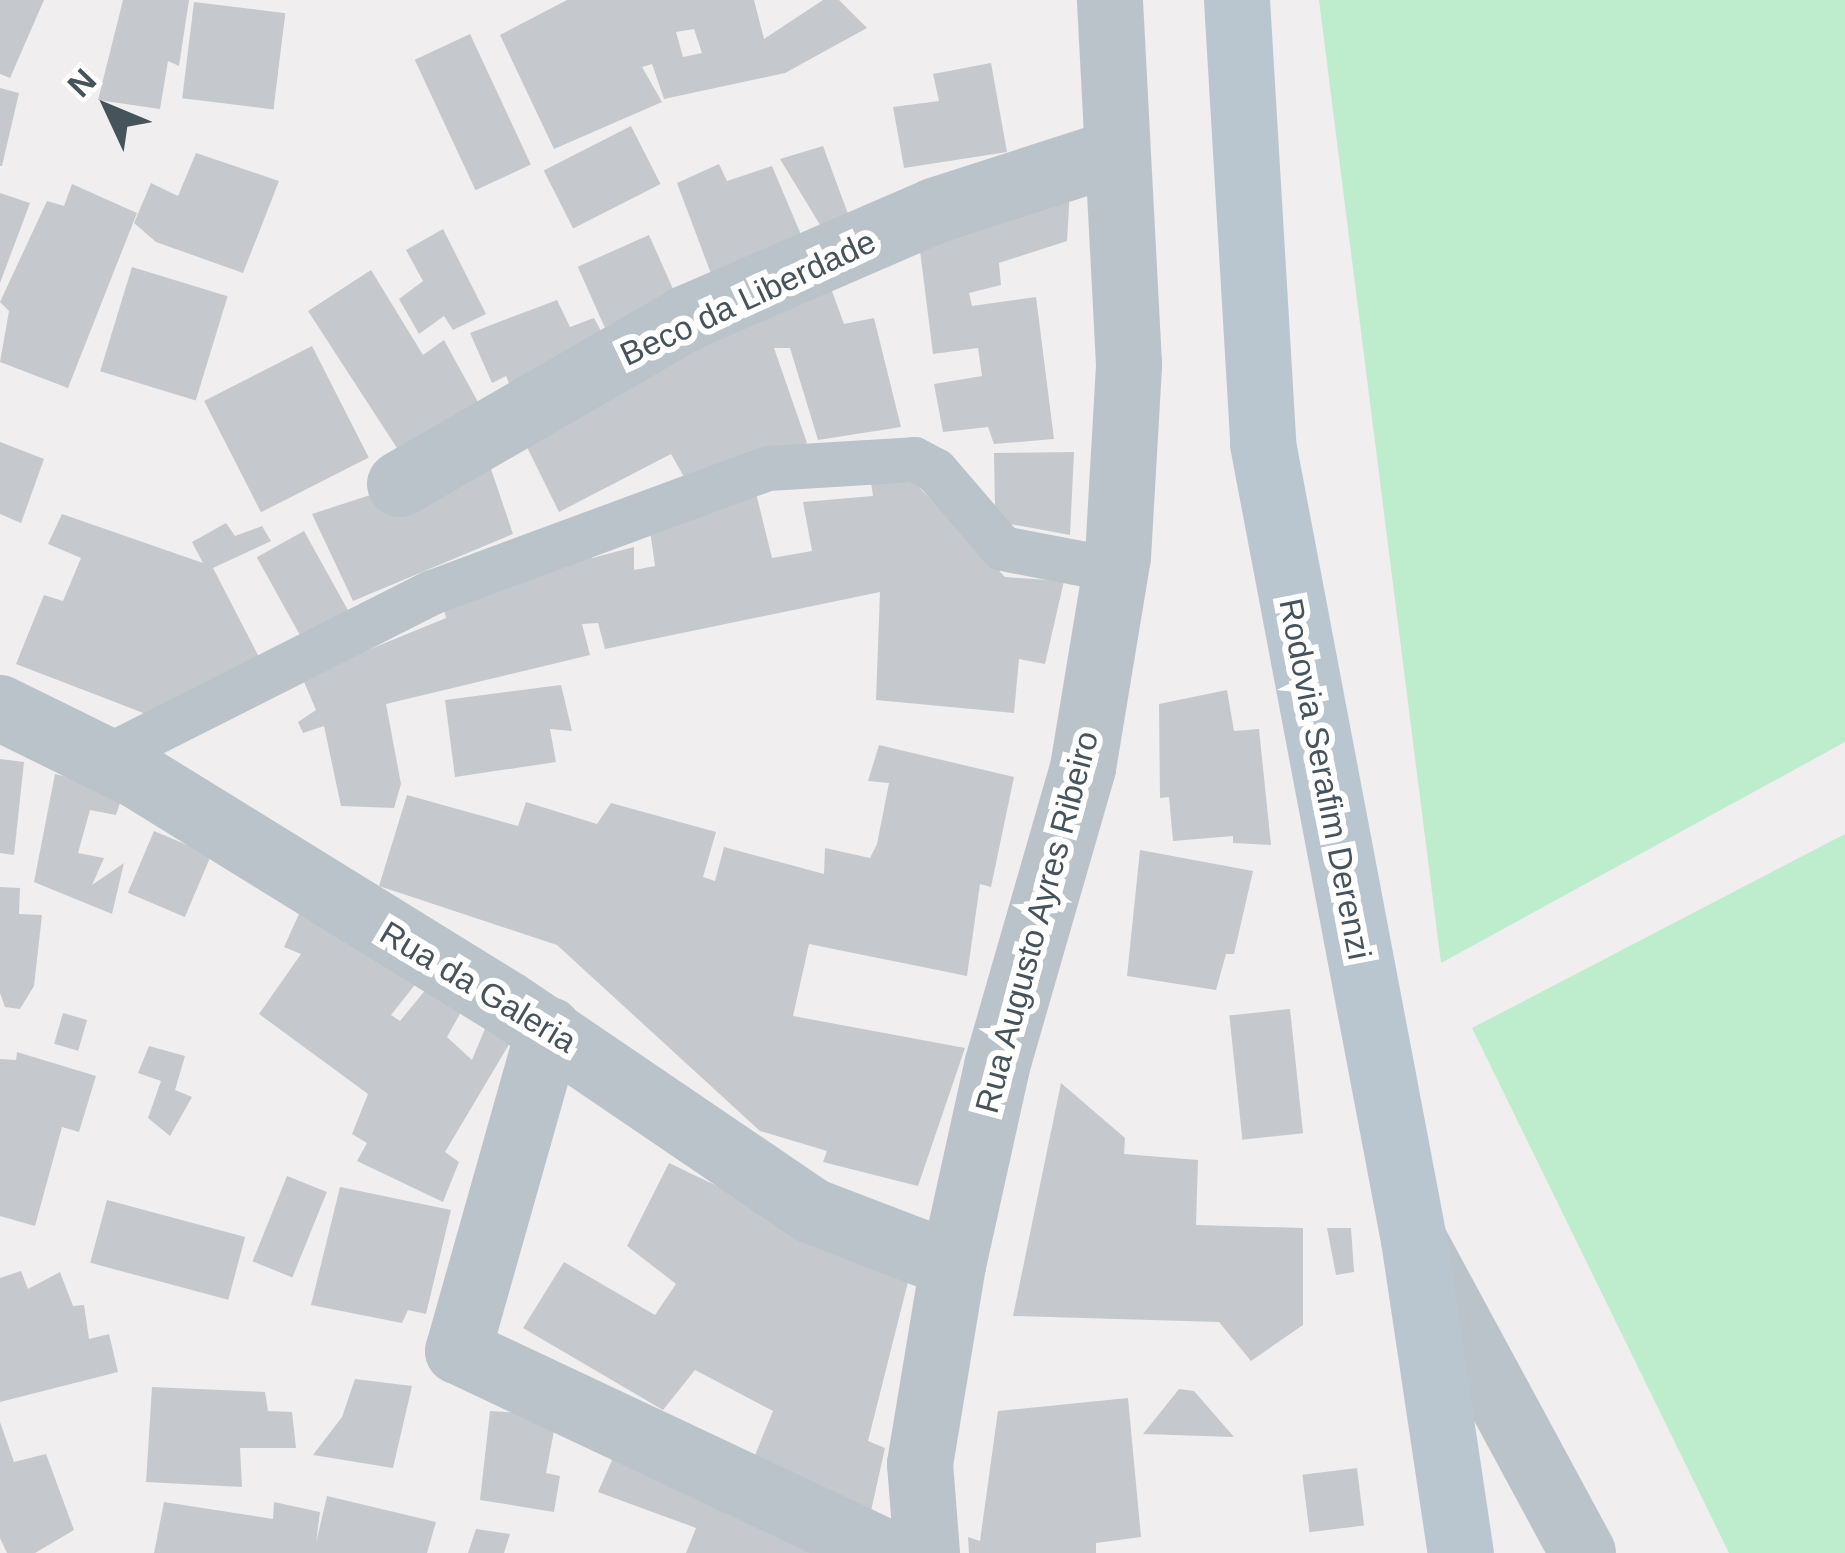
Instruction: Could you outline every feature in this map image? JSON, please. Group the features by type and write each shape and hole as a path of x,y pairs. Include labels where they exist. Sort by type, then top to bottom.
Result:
{"main road":[{"name":"Rodovia Serafim Derenzi","path":"1237,0 1263,444 1414,1240 1461,1553"}],"street":[{"name":"Rua Augusto Ayres Ribeiro","path":"927,1553 920,1464 953,1265 997,1066 1083,769 1116,570 1129,364 1114,153 1110,0"},
{"name":"Beco da Liberdade","path":"400,484 687,318 934,212 1114,153"},
{"name":"Rua da Galeria","path":"0,709 99,760 549,1030 812,1211 953,1265"},
{"path":"549,1030 458,1351 887,1553"},
{"path":"1414,1240 1582,1553"}],"lane":[{"path":"99,760 431,592 769,468 914,459 935,470 1002,548 1116,570"}],"green space":[{"path":"1319,0 1845,0 1845,742 1441,963"},
{"path":"1845,834 1845,1553 1729,1553 1472,1028"}],"building":[{"path":"0,0 44,0 10,78 0,74"},
{"path":"123,0 189,0 179,66 168,61 160,109 98,100"},
{"path":"567,0 754,0 764,39 823,0 839,0 867,28 785,73 664,99 652,64 642,67 662,102 554,149 500,35","holes":["694,29 702,53 683,57 676,32"]},
{"path":"194,2 285,13 273,109 182,98"},
{"path":"470,34 531,165 476,190 415,60"},
{"path":"991,63 1007,152 904,168 893,107 939,101 933,74"},
{"path":"0,88 19,93 2,166 0,166"},
{"path":"631,126 661,184 573,228 544,170"},
{"path":"823,146 851,222 825,233 780,159"},
{"path":"196,153 279,181 243,273 156,242 134,223 151,183 178,196"},
{"path":"719,164 727,181 772,166 810,256 716,287 677,183"},
{"path":"72,184 137,213 68,388 0,362 9,311 0,302 47,201 64,206"},
{"path":"1070,190 1067,241 999,263 1001,285 969,293 972,306 1036,297 1054,439 994,444 988,427 943,432 934,384 982,376 978,348 933,354 917,227"},
{"path":"0,193 30,203 0,283"},
{"path":"443,229 486,314 453,330 444,316 419,334 399,299 423,281 406,250"},
{"path":"649,235 676,296 605,328 578,267"},
{"path":"132,267 228,296 196,400 100,371"},
{"path":"371,270 423,355 444,340 489,422 408,465 308,311"},
{"path":"825,272 844,324 874,318 901,427 818,440 790,348 774,348 807,443 688,484 671,454 559,512 517,427"},
{"path":"557,300 570,327 594,318 608,344 513,393 506,376 492,383 470,333"},
{"path":"312,346 369,457 261,512 204,401"},
{"path":"0,442 44,459 21,523 0,514"},
{"path":"1074,452 1070,535 1010,524 995,508 994,453"},
{"path":"487,457 513,534 353,601 312,514"},
{"path":"891,478 916,484 1005,577 1064,581 1045,664 1019,659 1014,713 876,700 880,592 605,649 598,623 582,624 590,655 386,704 401,784 394,808 341,806 324,726 303,733 298,722 316,710 302,677 446,618 443,605 587,547 592,558 634,547 634,570 655,566 650,530 756,493 772,558 812,551 803,502 873,496 871,482"},
{"path":"62,514 203,563 192,542 226,523 235,536 262,526 271,541 213,568 262,663 159,719 16,664 44,595 63,601 81,558 48,544"},
{"path":"304,531 355,623 308,649 257,557"},
{"path":"561,685 572,731 550,729 556,762 455,777 445,700"},
{"path":"1227,690 1234,731 1259,729 1271,845 1233,843 1233,836 1173,841 1169,797 1160,798 1159,704"},
{"path":"879,745 1014,777 991,887 980,884 967,976 809,944 793,1016 965,1048 918,1186 823,1162 827,1151 760,1131 557,945 379,886 407,795 518,826 526,802 597,824 611,803 716,832 703,877 715,881 724,847 824,874 825,848 870,858 877,844 889,783 868,781"},
{"path":"0,759 24,762 14,855 0,853"},
{"path":"55,774 124,791 116,815 90,810 78,853 104,858 92,885 124,863 112,914 34,882"},
{"path":"154,831 211,855 185,917 128,893"},
{"path":"1140,850 1253,871 1234,954 1226,954 1216,990 1127,976"},
{"path":"0,887 20,888 19,914 42,915 34,986 20,1009 5,1007 0,993"},
{"path":"304,903 425,972 391,1015 400,1021 432,982 466,1003 447,1037 472,1060 489,1019 517,1031 445,1152 459,1162 443,1202 357,1161 367,1143 352,1134 368,1094 259,1014 301,954 284,947"},
{"path":"1290,1009 1303,1133 1242,1140 1229,1015"},
{"path":"63,1013 87,1020 78,1051 54,1044"},
{"path":"149,1046 185,1056 175,1090 192,1097 170,1136 148,1118 161,1081 138,1073"},
{"path":"17,1052 96,1076 79,1132 62,1127 35,1226 0,1216 0,1059 16,1060"},
{"path":"1061,1083 1125,1138 1124,1154 1198,1160 1196,1225 1303,1228 1303,1325 1251,1361 1219,1322 1013,1316"},
{"path":"669,1163 909,1278 868,1441 885,1448 867,1529 746,1477 773,1411 695,1370 663,1410 523,1328 564,1262 655,1315 676,1284 627,1246"},
{"path":"287,1176 327,1192 292,1277 253,1261"},
{"path":"340,1187 451,1210 426,1314 408,1310 402,1323 311,1305"},
{"path":"107,1200 245,1237 228,1300 90,1263"},
{"path":"1327,1228 1351,1228 1354,1272 1336,1275"},
{"path":"21,1271 28,1289 60,1272 73,1306 84,1305 89,1339 109,1334 118,1372 0,1402 0,1278"},
{"path":"355,1379 412,1386 393,1468 313,1455 342,1417"},
{"path":"152,1387 265,1392 268,1411 292,1412 296,1448 240,1448 242,1487 146,1482"},
{"path":"1179,1389 1194,1391 1234,1437 1143,1434"},
{"path":"1128,1398 1141,1537 1096,1543 1096,1553 969,1553 968,1537 980,1541 998,1411"},
{"path":"490,1411 557,1415 546,1473 560,1476 554,1512 480,1500"},
{"path":"0,1422 14,1462 46,1454 74,1530 35,1553 7,1553 0,1538"},
{"path":"623,1435 820,1553 686,1553 696,1528 598,1492"},
{"path":"1357,1468 1364,1526 1309,1532 1302,1475"},
{"path":"327,1496 436,1522 427,1553 154,1553 164,1502 273,1519 274,1502 320,1512 316,1543"},
{"path":"476,1529 510,1534 504,1553 468,1553"}]}
